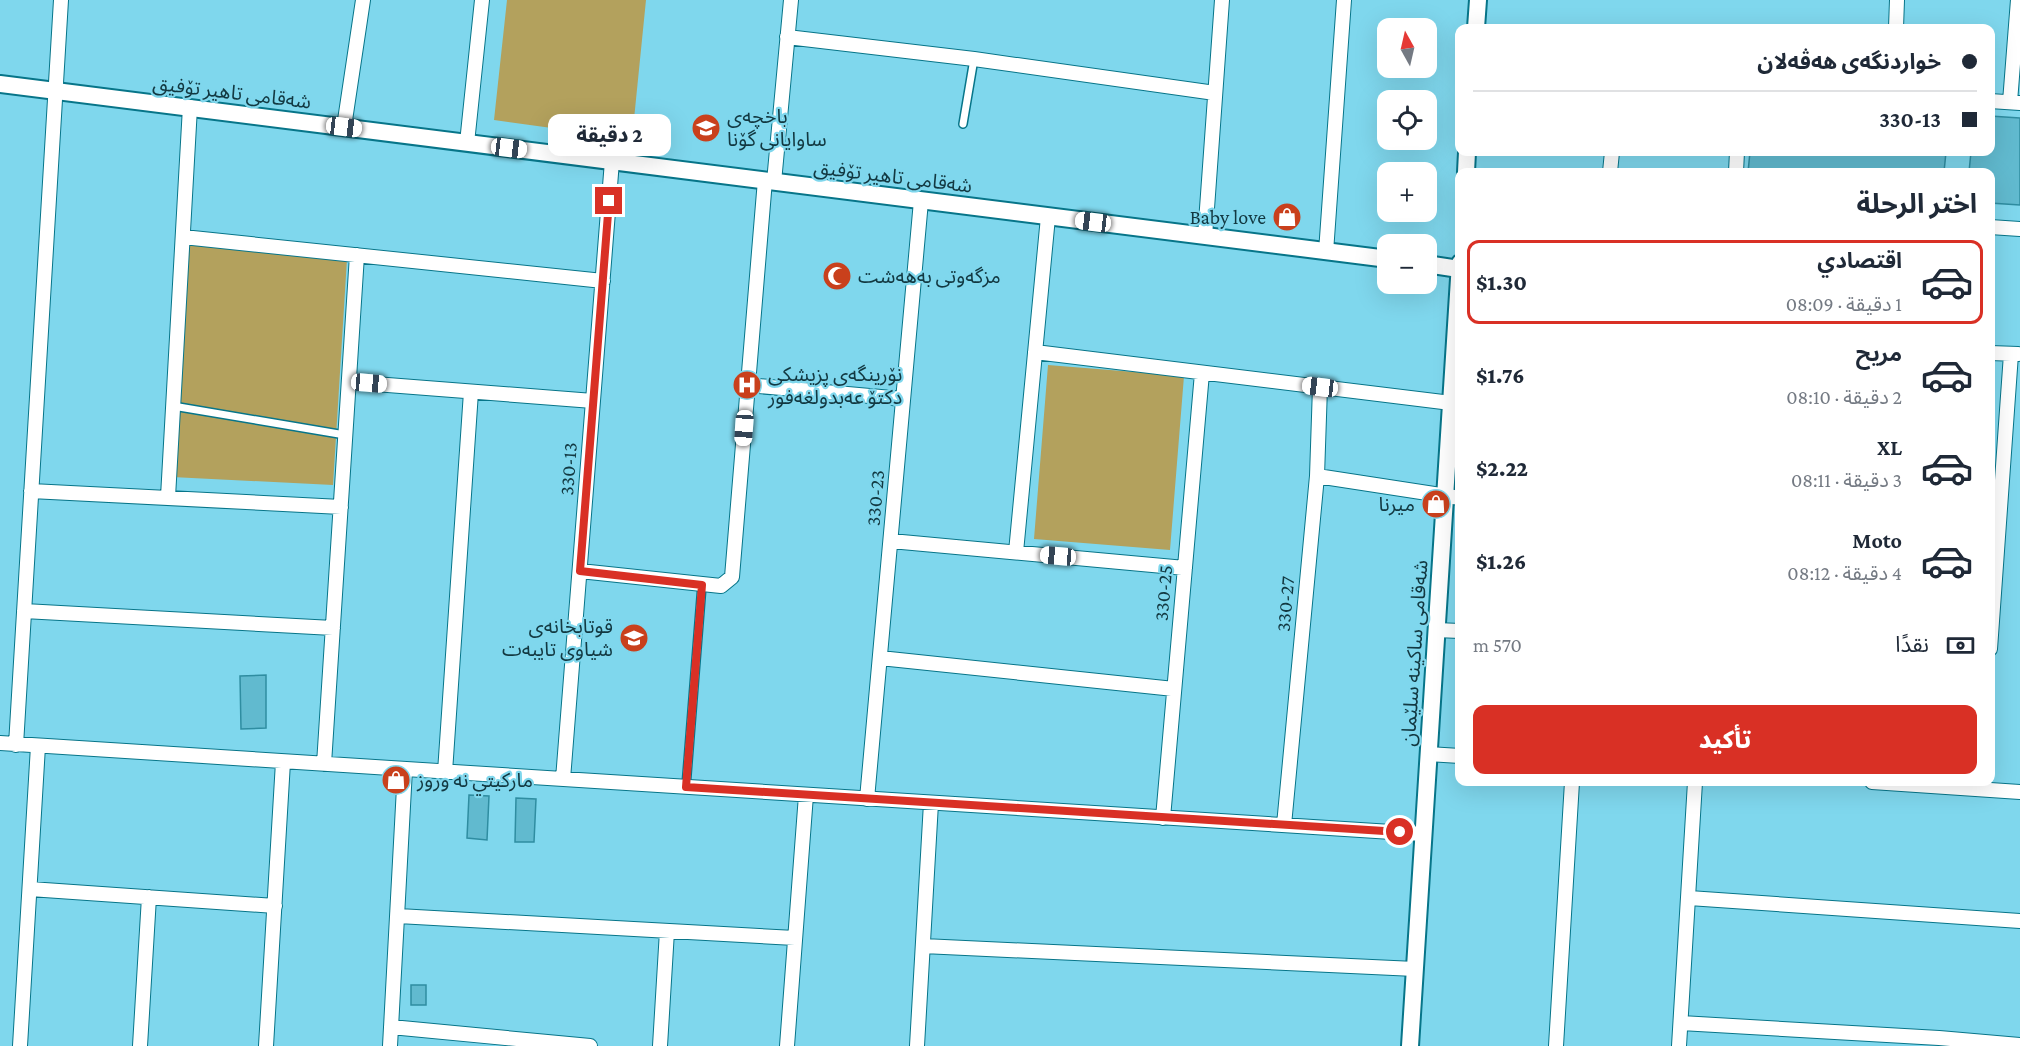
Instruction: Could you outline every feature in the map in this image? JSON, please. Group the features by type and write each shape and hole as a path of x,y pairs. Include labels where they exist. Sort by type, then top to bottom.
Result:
{"street":[{"path":"16,745 62,0"},
{"path":"344,127 363,0"},
{"path":"467,142 482,0"},
{"path":"580,571 721,586 732,577 747,385 791,0"},
{"path":"1205,236 1222,0"},
{"path":"1326,252 1344,0"},
{"path":"1476,24 1478,0"},
{"path":"1896,24 1897,0"},
{"path":"1995,101 2015,103 2018,0"},
{"path":"787,37 974,59 1215,93"},
{"name":"شەقامی تاهیر تۆفیق","path":"0,84 1377,259"},
{"path":"168,497 190,107"},
{"name":"330-13","path":"563,779 612,161"},
{"name":"330-23","path":"867,799 921,201"},
{"path":"1016,552 1048,217"},
{"path":"1995,227 2020,229"},
{"path":"183,237 603,281"},
{"path":"324,764 357,255"},
{"path":"1437,265 1455,268"},
{"name":"شەقامی ساکینە سلێمان","path":"1410,1046 1436,630 1452,497 1451,403 1455,336"},
{"path":"1035,352 1451,403"},
{"path":"1995,353 2016,354 1995,592"},
{"name":"330-25","path":"1163,818 1202,373"},
{"path":"349,382 593,401"},
{"path":"747,385 903,399"},
{"name":"330-27","path":"1284,825 1317,476 1320,387"},
{"path":"444,772 471,392"},
{"path":"1317,476 1452,497"},
{"path":"31,491 341,507"},
{"path":"891,541 1185,568"},
{"path":"24,611 333,628"},
{"path":"1436,630 1455,631"},
{"path":"880,658 1174,689"},
{"path":"0,743 1423,834"},
{"path":"20,1046 38,746"},
{"path":"1428,754 1455,756"},
{"path":"266,1046 283,762"},
{"path":"390,1046 405,769"},
{"path":"1556,1046 1572,786"},
{"path":"1679,1046 1695,786"},
{"path":"1987,786 2020,792"},
{"path":"787,1046 806,795"},
{"path":"917,1046 931,803"},
{"path":"30,889 274,906"},
{"path":"140,1046 149,897"},
{"path":"1689,898 2020,921"},
{"path":"398,916 795,938"},
{"path":"660,1046 667,931"},
{"path":"923,946 1415,969"},
{"path":"1681,1023 2020,1046"},
{"path":"391,1027 531,1043 590,1046"},
{"path":"1817,1046 1818,1031"}],"lane":[{"path":"963,124 974,59"},
{"path":"173,406 345,435"},
{"path":"686,787 702,585"}],"shaded area":[{"path":"507,0 646,0 632,139 494,120"},
{"path":"188,242 347,259 333,485 172,477"},
{"path":"1048,365 1184,376 1170,550 1034,539"}],"building":[{"path":"1995,116 2020,118 2020,205 1995,203 1995,168 1969,168 1971,156 1995,156"},
{"path":"1750,156 1946,156 1944,168 1748,168"},
{"path":"266,675 266,728 241,729 240,676"},
{"path":"469,795 489,796 487,840 467,838"},
{"path":"516,798 536,799 534,842 515,842"},
{"path":"411,985 426,985 426,1005 411,1005"}],"place":[{"name":"باخچەی ساوایانی گۆنا","path":"706,128"},
{"name":"Baby love","path":"1287,217"},
{"name":"مزگەوتی بەهەشت","path":"837,276"},
{"name":"نۆرینگەی پزیشکی دکتۆ عەبدولغەفور","path":"747,385"},
{"name":"ميرنا","path":"1436,504"},
{"name":"قوتابخانەی شیاوی تایبەت","path":"634,638"},
{"name":"ماركيتي نه وروز","path":"396,780"}],"route":[{"path":"609,201 580,571 702,585 686,787 1400,832"}]}
